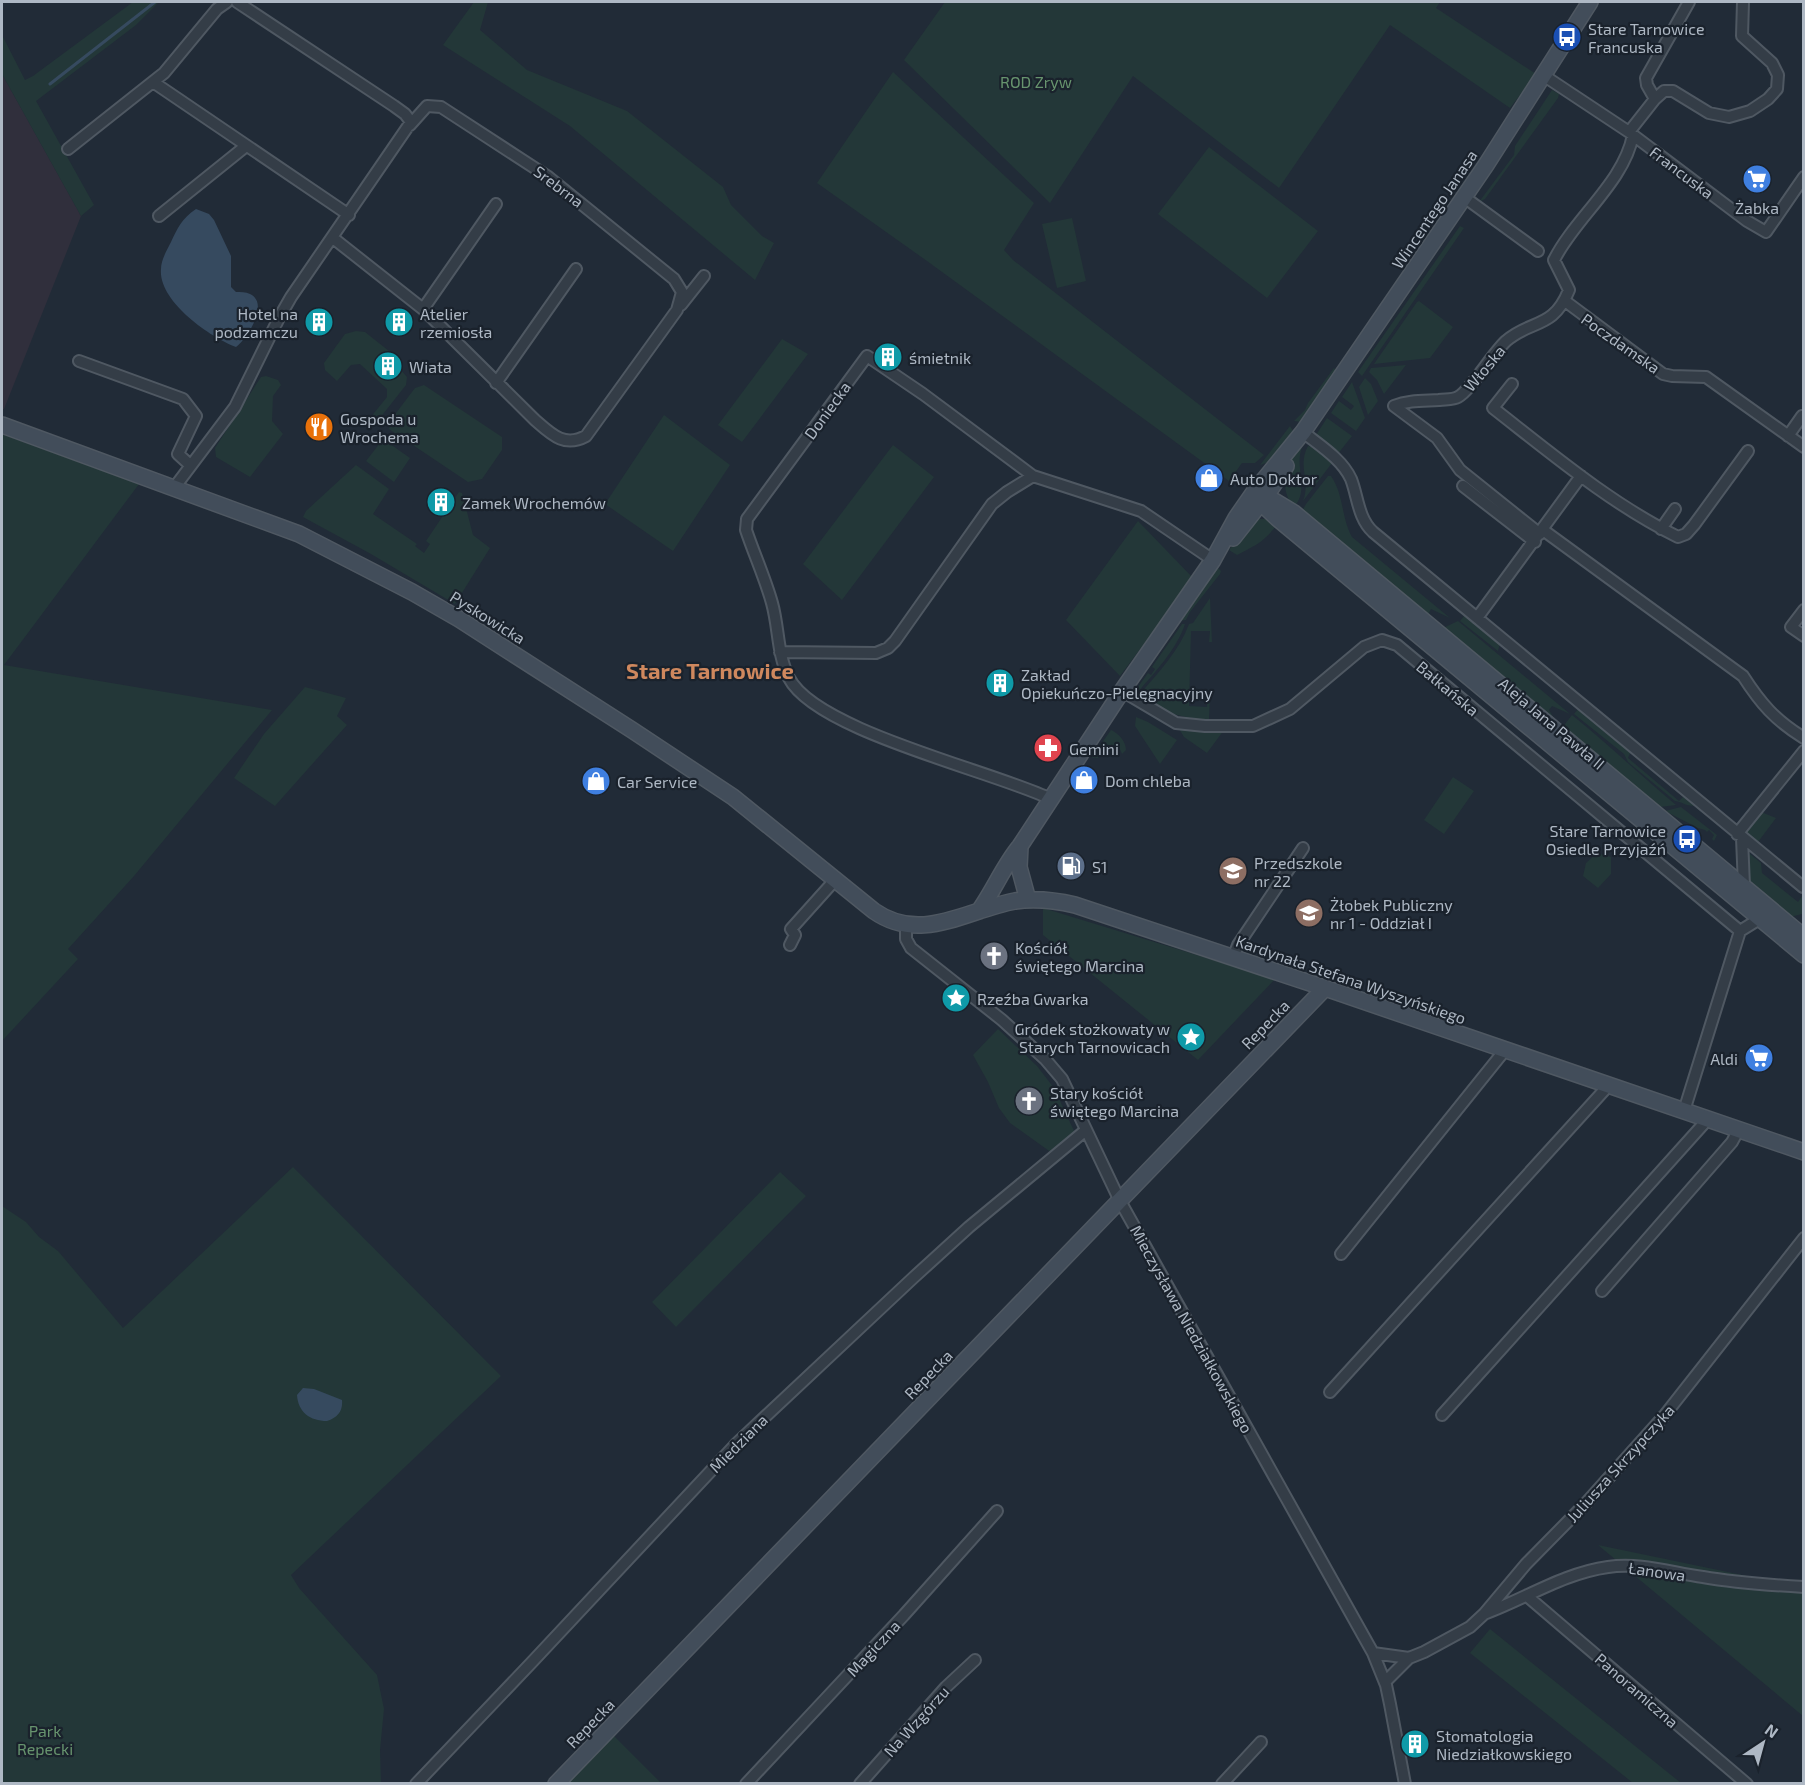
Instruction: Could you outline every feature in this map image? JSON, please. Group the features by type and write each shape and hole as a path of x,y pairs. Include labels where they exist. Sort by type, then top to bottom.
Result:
{"street":[{"path":"68,149 164,73 218,9 227,2"},
{"path":"237,2 394,106 410,119 411,125"},
{"name":"Wincentego Janasa","path":"979,911 996,886 1005,866 1122,690 1213,560 1248,519 1303,432 1464,197 1590,2"},
{"path":"1655,99 1647,85 1646,78 1689,2"},
{"path":"1565,301 1569,290 1554,260 1562,243 1592,206 1624,159 1631,134 1655,99 1664,91 1673,91 1709,113 1729,117 1750,111 1778,89 1778,75 1772,63 1742,36 1743,2"},
{"name":"Francuska","path":"1543,75 1631,134 1747,221 1766,232 1803,177"},
{"path":"153,82 349,215"},
{"name":"Srebrna","path":"174,488 235,407 279,318 411,125 427,106 441,107 548,176 674,279 682,292 677,310"},
{"path":"159,216 246,146"},
{"path":"1464,197 1538,251"},
{"path":"423,309 496,204"},
{"path":"333,238 423,309 460,344 476,364 553,436 568,441 586,436 704,276"},
{"path":"496,383 576,269"},
{"name":"Poczdamska","path":"1565,301 1663,374 1706,377 1803,447"},
{"name":"Włoska","path":"1539,535 1460,471 1437,438 1394,406 1406,402 1456,399 1465,393 1494,353 1509,338 1553,316 1565,301"},
{"name":"Doniecka","path":"1051,799 855,727 799,693 789,679 780,652 772,603 746,530 747,519 867,356 923,394 1033,476 1141,511 1213,560"},
{"path":"79,361 183,399 196,416 178,454 190,465"},
{"name":"Włoska","path":"1512,384 1493,408 1581,476 1661,529 1678,537 1686,534 1748,451"},
{"path":"1788,436 1802,416"},
{"name":"Pyskowicka","path":"2,425 298,534 350,558 438,606 733,797 881,916 906,926"},
{"path":"1303,432 1344,468 1369,528 1803,887"},
{"name":"Wincentego Janasa","path":"1213,560 1236,518 1260,497 1283,470 1303,432"},
{"path":"1248,519 1262,514 1283,514 1283,470"},
{"path":"780,652 876,653 888,648 992,504 1033,476"},
{"path":"1478,618 1581,476"},
{"name":"Włoska","path":"1463,486 1655,613 1743,676 1774,718 1803,738"},
{"name":"Aleja Jana Pawła II","path":"1260,497 1801,930"},
{"path":"1661,529 1675,509"},
{"name":"Aleja Jana Pawła II","path":"1283,514 1803,955"},
{"path":"1803,610 1791,627 1803,636"},
{"name":"Bałkańska","path":"1122,690 1176,723 1204,726 1252,726 1290,709 1364,647 1382,640 1397,645 1740,931"},
{"path":"1744,886 1740,836 1803,751"},
{"path":"1020,846 1019,867 1028,900"},
{"path":"1233,958 1238,945 1303,848"},
{"path":"790,945 795,935 791,929 835,880"},
{"path":"996,886 997,898 1002,904"},
{"name":"Kardynała Stefana Wyszyńskiego","path":"906,926 929,925 1002,904 1028,900 1058,901 1075,905 1803,1152"},
{"path":"1684,1111 1740,931 1761,918"},
{"name":"Mieczysława Niedziałkowskiego","path":"906,926 906,939 911,948 1046,1059 1062,1079 1120,1201 1373,1653 1384,1682 1405,1784"},
{"name":"Repecka","path":"556,1784 1325,988"},
{"path":"1341,1254 1505,1050"},
{"path":"1330,1392 1609,1085"},
{"path":"1442,1415 1708,1119"},
{"path":"1602,1291 1732,1142 1739,1129"},
{"name":"Miedziana","path":"416,1784 736,1443 945,1249 1086,1130"},
{"name":"Juliusza Skrzypczyka","path":"1384,1682 1408,1658 1470,1627 1484,1614 1526,1564 1587,1502 1664,1416 1803,1238"},
{"name":"Magiczna","path":"747,1784 997,1511"},
{"name":"Łanowa","path":"1484,1614 1558,1582 1590,1571 1622,1566 1641,1566 1745,1584 1803,1587"},
{"name":"Panoramiczna","path":"1527,1596 1748,1784"},
{"path":"1373,1653 1408,1658"},
{"name":"Na Wzgórzu","path":"860,1784 946,1687 975,1660"},
{"path":"1222,1784 1261,1742"}],"shaded area":[{"path":"2,74 81,216 4,409 2,409"}],"green space":[{"path":"133,2 159,2 136,25 36,101 94,205 81,216 2,74 2,35 25,80"},
{"path":"474,2 488,2 480,30 527,70 627,111 723,187 731,205 762,236 774,243 755,280 570,126 443,45"},
{"name":"ROD Zryw","path":"945,2 1440,2 1436,8 1536,74 1510,108 1390,25 1279,188 1133,76 1050,203 904,60"},
{"path":"893,72 1034,203 1004,250 1013,260 1264,455 1255,463 1242,463 1229,481 817,183"},
{"path":"1552,90 1559,94 1558,98 1485,199 1479,202 1514,155 1515,146"},
{"path":"1209,147 1318,231 1267,298 1158,214"},
{"path":"1072,218 1086,281 1057,288 1042,224"},
{"path":"1460,226 1464,228 1362,376 1358,372"},
{"path":"1419,301 1453,327 1430,358 1374,364 1417,302"},
{"path":"356,331 365,332 394,355 392,360 407,377 406,385 376,423 370,418 387,397 387,389 360,364 351,365 337,381 325,370 324,363 345,334"},
{"path":"782,339 808,354 742,442 718,425"},
{"path":"1406,365 1384,394 1377,380 1369,372 1371,368"},
{"path":"1334,368 1337,371 1301,422 1294,421 1305,410"},
{"path":"266,376 278,380 281,385 273,396 272,421 283,434 250,477 216,457 215,448 261,377"},
{"path":"1365,378 1371,384 1378,401 1368,415 1359,387"},
{"path":"1352,382 1365,418 1356,431 1331,413 1339,401 1351,410 1354,406 1342,397"},
{"path":"424,385 502,437 502,450 482,479 468,482 389,429 390,421 415,388"},
{"path":"664,415 730,465 673,551 605,504"},
{"path":"1327,418 1352,436 1337,455 1316,435"},
{"path":"1290,426 1293,435 1269,462 1260,465"},
{"path":"2,434 139,484 4,665 272,710 134,876 68,949 78,959 2,1041"},
{"path":"380,443 390,444 410,458 394,482 366,461"},
{"path":"893,445 934,477 842,600 803,564"},
{"path":"1308,446 1316,448 1332,463 1303,501 1306,487 1304,460"},
{"path":"1302,447 1300,455 1301,493 1294,507 1286,492 1286,476 1291,460"},
{"path":"356,465 389,489 373,514 417,544 415,546 424,553 430,544 426,541 459,492 462,493 473,535 490,548 455,604 303,517 306,511"},
{"path":"1328,476 1331,476 1335,483 1352,537 1450,618 1431,609 1429,613 1434,624 1301,513"},
{"path":"1256,519 1266,519 1278,524 1264,539 1237,555 1229,550 1250,523"},
{"path":"1138,521 1193,578 1120,676 1066,620"},
{"path":"1217,567 1221,571 1220,574 1186,620 1179,621"},
{"path":"1210,598 1212,642 1209,642 1210,631 1191,631 1189,706 1207,707 1208,695 1210,695 1209,719 1190,718 1164,710 1140,694 1168,661 1189,624 1193,623"},
{"path":"1465,615 1500,643 1498,651 1460,621"},
{"path":"1458,621 1570,714 1552,706 1549,710 1558,725 1441,629"},
{"path":"1182,624 1185,624 1171,651 1138,692 1138,687 1148,673 1151,675 1155,669 1152,667"},
{"path":"305,687 346,698 337,716 347,725 275,806 234,778 264,734"},
{"path":"1579,708 1631,751 1628,758 1679,801 1684,796 1695,806 1675,801 1628,762 1624,754 1574,714"},
{"path":"1572,715 1676,805 1660,807 1562,728"},
{"path":"1136,717 1177,740 1160,764 1135,726"},
{"path":"1178,727 1224,730 1207,753 1184,737"},
{"path":"1111,730 1121,738 1126,750 1122,754 1119,747 1101,750 1098,758 1093,758 1092,757"},
{"path":"1453,777 1474,791 1444,834 1424,820"},
{"path":"1681,807 1717,835 1714,841 1712,839 1714,835 1709,830 1707,832 1665,811"},
{"path":"1761,812 1776,818 1755,846 1745,834"},
{"path":"1597,853 1611,857 1611,874 1598,888 1583,876 1586,863"},
{"path":"1750,854 1761,863 1762,873 1798,902 1803,895 1802,914 1790,917 1747,878 1747,855"},
{"path":"1043,908 1275,979 1198,1060 1043,935"},
{"path":"998,1029 1037,1066 1054,1088 1075,1133 1052,1153 1010,1123 999,1108 973,1055"},
{"name":"Park Repecki","path":"293,1167 501,1376 291,1575 299,1588 377,1675 384,1709 380,1750 381,1783 2,1784 2,1206 26,1222 39,1237 58,1251 123,1328"},
{"path":"780,1172 806,1196 676,1327 652,1302"},
{"path":"1598,1545 1771,1581 1803,1583 1803,1716"},
{"path":"1490,1629 1681,1783 1633,1783 1470,1653"},
{"path":"611,1733 661,1783 561,1784"}],"water":[{"path":"196,209 209,214 214,220 231,256 231,287 236,292 250,294 256,299 258,305 251,329 236,347 213,335 188,316 168,293 162,281 161,266 166,252 180,224"},
{"path":"303,1388 314,1389 342,1400 339,1413 327,1421 310,1417 302,1411 298,1401 297,1395"}],"waterway":[{"path":"50,84 155,2"}],"place":[{"name":"Stare Tarnowice Francuska","path":"1567,37"},
{"name":"Żabka","path":"1757,179"},
{"name":"Hotel na podzamczu","path":"319,322"},
{"name":"Atelier rzemiosła","path":"399,322"},
{"name":"śmietnik","path":"888,357"},
{"name":"Wiata","path":"388,366"},
{"name":"Gospoda u Wrochema","path":"319,427"},
{"name":"Auto Doktor","path":"1209,478"},
{"name":"Zamek Wrochemów","path":"441,502"},
{"name":"Zakład Opiekuńczo-Pielęgnacyjny","path":"1000,683"},
{"name":"Gemini","path":"1048,748"},
{"name":"Dom chleba","path":"1084,780"},
{"name":"Car Service","path":"596,781"},
{"name":"Stare Tarnowice Osiedle Przyjaźń","path":"1687,839"},
{"name":"S1","path":"1071,866"},
{"name":"Przedszkole nr 22","path":"1233,871"},
{"name":"Żłobek Publiczny nr 1 - Oddział I","path":"1309,913"},
{"name":"Kościół świętego Marcina","path":"994,956"},
{"name":"Rzeźba Gwarka","path":"956,998"},
{"name":"Gródek stożkowaty w Starych Tarnowicach","path":"1191,1037"},
{"name":"Aldi","path":"1759,1058"},
{"name":"Stary kościół świętego Marcina","path":"1029,1101"},
{"name":"Stomatologia Niedziałkowskiego","path":"1415,1744"}],"district":[{"name":"Stare Tarnowice","path":"710,670"}]}
